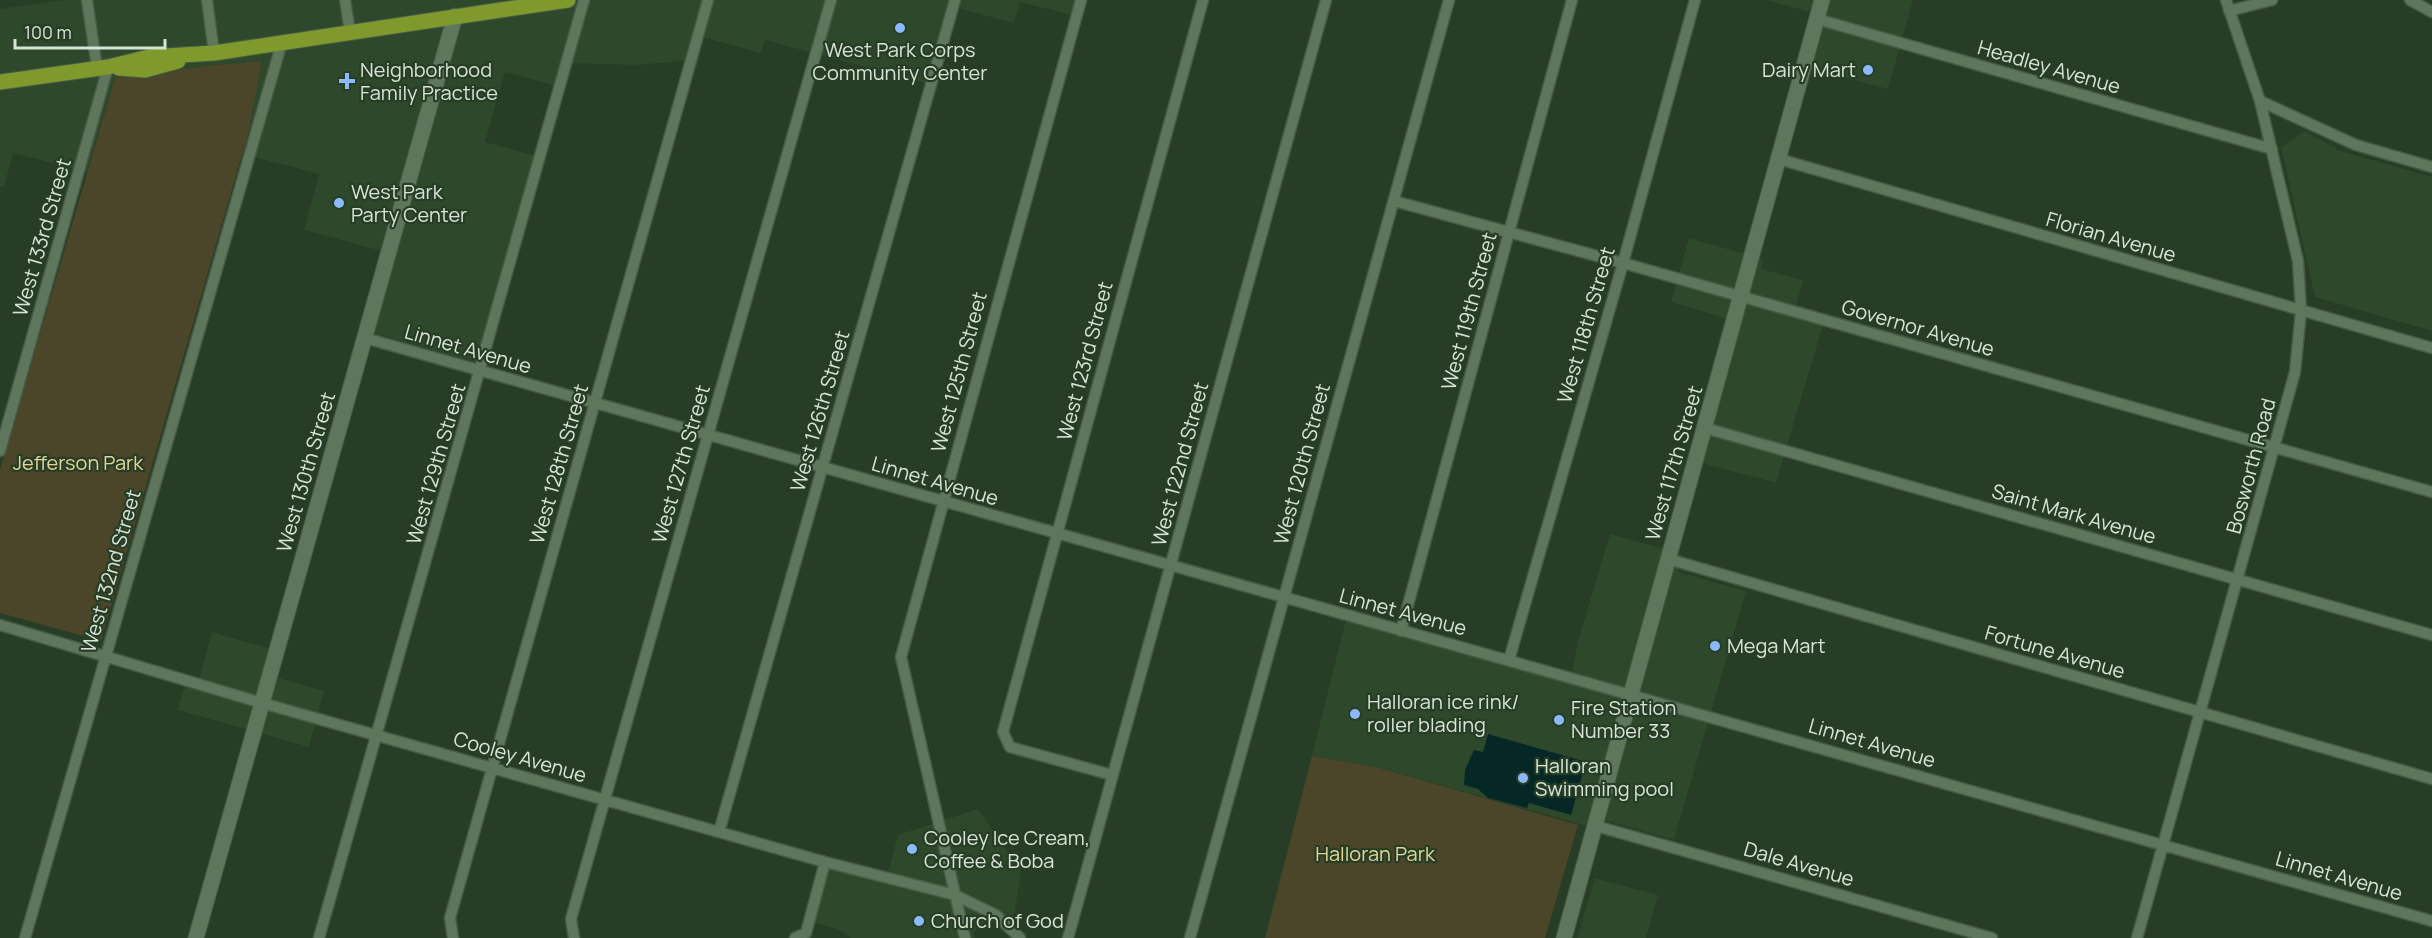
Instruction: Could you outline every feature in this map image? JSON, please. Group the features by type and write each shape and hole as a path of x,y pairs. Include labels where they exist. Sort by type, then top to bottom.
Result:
{"main road":[{"path":"0,82 103,67 149,57 214,53 455,16 490,5 568,0"},
{"name":"West 117th Street","path":"1564,938 1743,296 1822,0"},
{"name":"West 130th Street","path":"196,938 455,16"}],"street":[{"name":"West 133rd Street","path":"0,451 103,67 87,0"},
{"path":"207,0 214,53"},
{"path":"345,0 350,32"},
{"name":"West 129th Street","path":"319,938 584,0"},
{"name":"West 128th Street","path":"453,938 450,918 491,767 708,0"},
{"name":"West 127th Street","path":"574,938 571,919 831,0"},
{"name":"West 126th Street","path":"719,832 955,0"},
{"name":"West 125th Street","path":"965,938 901,657 1081,0"},
{"name":"West 123rd Street","path":"1112,775 1010,747 1003,732 1203,0"},
{"name":"West 122nd Street","path":"1068,938 1326,0"},
{"name":"West 120th Street","path":"1190,938 1449,0"},
{"name":"West 119th Street","path":"1401,631 1572,0"},
{"name":"West 118th Street","path":"1509,660 1623,263 1695,0"},
{"path":"2227,5 2272,0"},
{"path":"2410,0 2432,12"},
{"name":"Bosworth Road","path":"2137,938 2239,580 2295,372 2301,311 2298,261 2272,149 2260,101 2227,5"},
{"name":"Headley Avenue","path":"1817,19 2272,149"},
{"name":"West 132nd Street","path":"25,938 282,42"},
{"path":"2260,101 2356,145 2432,167"},
{"name":"Florian Avenue","path":"1779,159 2432,348"},
{"name":"Governor Avenue","path":"1394,201 1743,296 2432,492"},
{"name":"Linnet Avenue","path":"365,338 1401,631 1631,693 2432,921"},
{"name":"Saint Mark Avenue","path":"1705,428 2432,635"},
{"name":"Fortune Avenue","path":"1668,559 2432,779"},
{"name":"Cooley Avenue","path":"0,625 262,703 604,800 825,862 955,895 996,915 1020,938"},
{"name":"Dale Avenue","path":"1596,826 1992,938"},
{"path":"795,938 806,933 825,862"}],"shaded area":[{"path":"63,0 1084,0 1079,17 1020,2 1014,23 957,8 935,86 765,40 761,53 702,37 695,60 636,65 568,63 561,87 505,72 485,142 536,156 478,363 371,332 393,254 304,230 319,174 242,154 262,61 115,78 87,172 13,153 4,187 0,187 0,9"},
{"path":"1766,0 1913,0 1888,89 1807,68 1821,15"},
{"path":"2305,131 2341,151 2432,177 2432,331 2315,297 2281,147"},
{"path":"1689,238 1763,259 1761,269 1803,280 1796,306 1826,315 1776,483 1687,459 1725,318 1671,302"},
{"path":"1610,534 1682,554 1678,572 1746,591 1674,840 1590,816 1587,826 1376,767 1312,756 1348,611 1572,672 1578,641"},
{"path":"212,632 282,652 275,677 324,691 309,747 178,710 187,676 199,679"},
{"path":"978,809 1021,871 1015,911 1005,929 990,920 974,932 975,938 851,938 838,929 815,923 832,858 888,873 898,835"},
{"path":"1595,878 1658,895 1646,938 1577,938"}],"green space":[{"name":"Jefferson Park","path":"262,61 248,134 101,641 0,613 0,470 115,78"},
{"name":"Halloran Park","path":"1312,756 1376,767 1578,825 1545,938 1265,938"}],"water":[{"name":"Halloran Swimming pool","path":"1488,734 1586,762 1571,815 1529,803 1527,808 1488,798 1478,789 1464,785 1465,770 1474,750 1483,752"}],"place":[{"name":"West Park Corps Community Center","path":"900,28"},
{"name":"Dairy Mart","path":"1868,70"},
{"name":"Neighborhood Family Practice","path":"347,81"},
{"name":"West Park Party Center","path":"339,203"},
{"name":"Mega Mart","path":"1715,646"},
{"name":"Halloran ice rink/ roller blading","path":"1355,714"},
{"name":"Fire Station Number 33","path":"1559,720"},
{"name":"Halloran Swimming pool","path":"1523,778"},
{"name":"Cooley Ice Cream, Coffee & Boba","path":"912,849"},
{"name":"Church of God","path":"919,921"}]}
